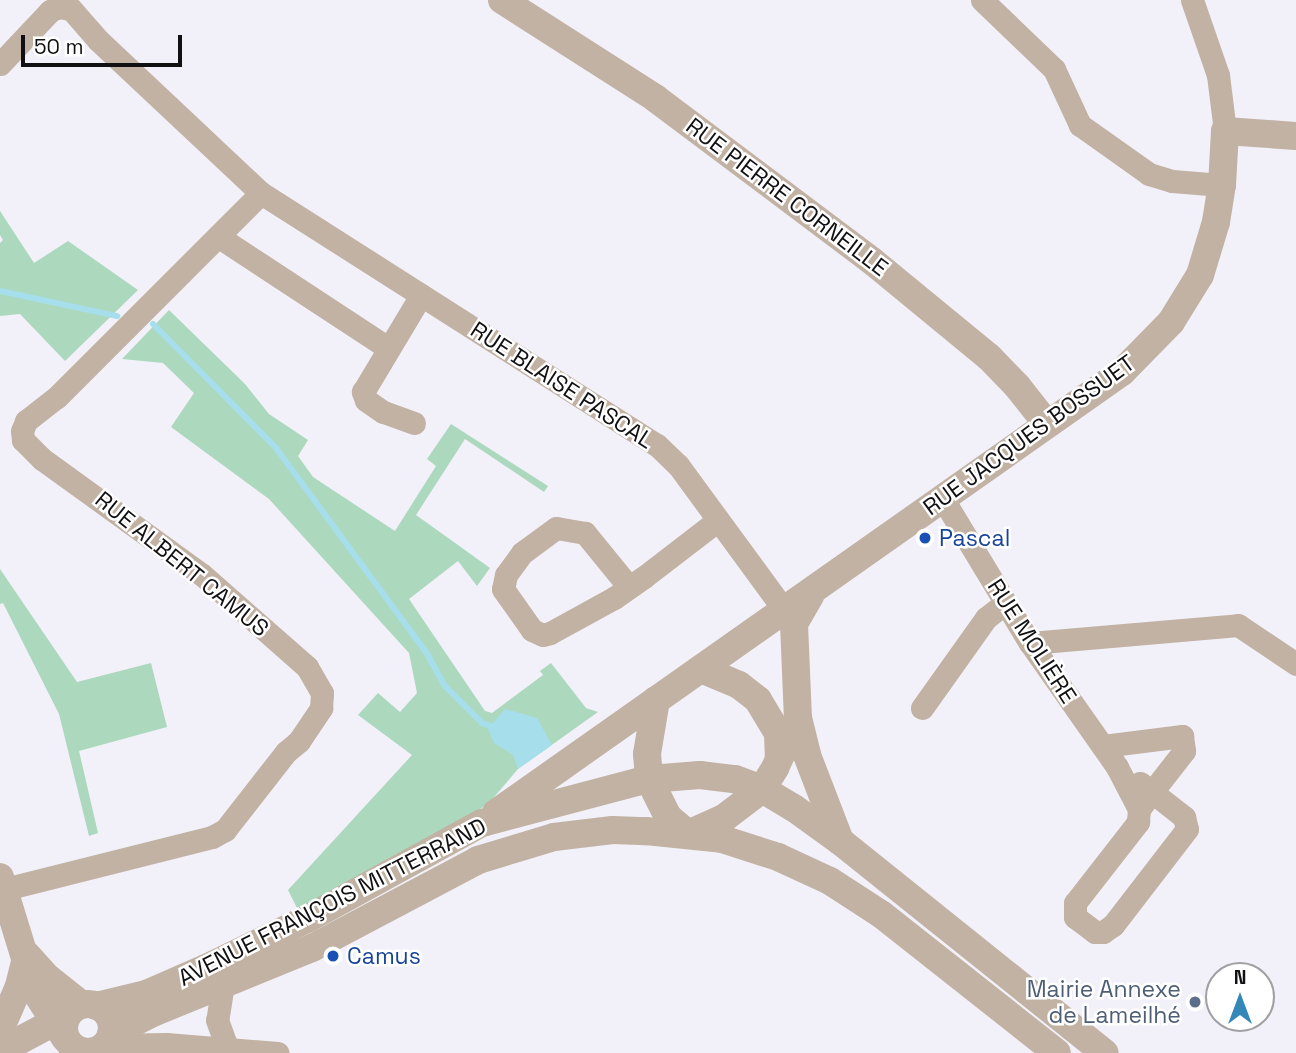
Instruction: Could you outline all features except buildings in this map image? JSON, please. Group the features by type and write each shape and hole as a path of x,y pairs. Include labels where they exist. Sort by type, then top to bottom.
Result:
{"street":[{"name":"RUE PIERRE CORNEILLE","path":"502,0 655,97 872,261 989,357 1017,386 1047,424"},
{"path":"982,0 1054,69 1080,125 1150,174 1172,181 1222,185"},
{"name":"RUE JACQUES BOSSUET","path":"482,823 701,669 790,617 812,593 1122,372 1171,322 1200,275 1216,222 1222,185 1225,131 1218,75 1192,0"},
{"name":"RUE BLAISE PASCAL","path":"0,64 50,11 58,7 71,9 98,40 261,193 657,445 678,465 790,617"},
{"path":"1225,131 1296,136"},
{"name":"RUE ALBERT CAMUS","path":"2,883 212,837 225,830 286,752 299,741 321,708 322,692 307,667 201,574 42,459 23,440 22,431 26,421 57,397 261,193"},
{"path":"219,237 388,348"},
{"path":"414,423 383,412 366,400 363,392 421,295"},
{"name":"RUE MOLIÈRE","path":"943,499 1004,603 1030,643 1102,746 1117,767 1146,801 1184,817 1187,829 1113,925 1102,932 1095,932 1075,917 1076,903 1138,822 1146,801 1184,751 1182,736 1102,746"},
{"path":"629,587 585,533 556,528 522,553 506,575 503,589 532,630 543,635 551,633 629,587 717,521"},
{"path":"922,708 986,618 1004,603"},
{"path":"656,700 647,754 649,779 668,817 688,834 724,818 762,789 789,737 790,617"},
{"path":"1030,643 1238,625 1296,664"},
{"path":"701,669 748,691 789,737 840,841"},
{"name":"AVENUE FRANÇOIS MITTERRAND","path":"88,1028 146,994 309,918 482,823 649,779 718,776 762,789 840,841 1105,1053"},
{"name":"AVENUE FRANÇOIS MITTERRAND","path":"0,1051 88,1028 223,984 312,948 457,870 499,852 583,832 646,831 722,838 830,881 881,914 1057,1053"},
{"path":"2,883 27,955 35,991 88,1028 166,1044 278,1053"},
{"path":"0,1030 19,986 27,955"},
{"path":"223,984 217,1020 227,1048"}],"green space":[{"path":"0,211 34,263 68,241 138,290 65,361 20,314 0,316 0,243 3,240 0,235"},
{"path":"169,310 245,384 269,414 308,440 298,456 313,477 395,531 436,466 427,459 451,424 548,486 544,492 465,439 416,515 490,568 477,586 458,561 409,599 485,711 492,713 543,675 540,671 551,663 586,708 598,712 518,769 489,803 460,823 298,910 288,890 412,755 358,715 378,693 400,712 417,693 409,653 269,499 171,427 194,393 163,363 122,359"},
{"path":"0,569 77,682 151,663 167,727 79,751 98,833 89,836 59,714 3,603 0,604"}],"water":[{"path":"505,709 537,718 552,745 518,769 513,755 494,743 488,729"}],"waterway":[{"path":"0,291 117,316"},
{"path":"153,324 276,448 426,652 444,685 482,723 491,726"}],"place":[{"name":"Pascal","path":"925,538"},
{"name":"Camus","path":"333,956"},
{"name":"Mairie Annexe de Lameilhé","path":"1195,1002"}]}
